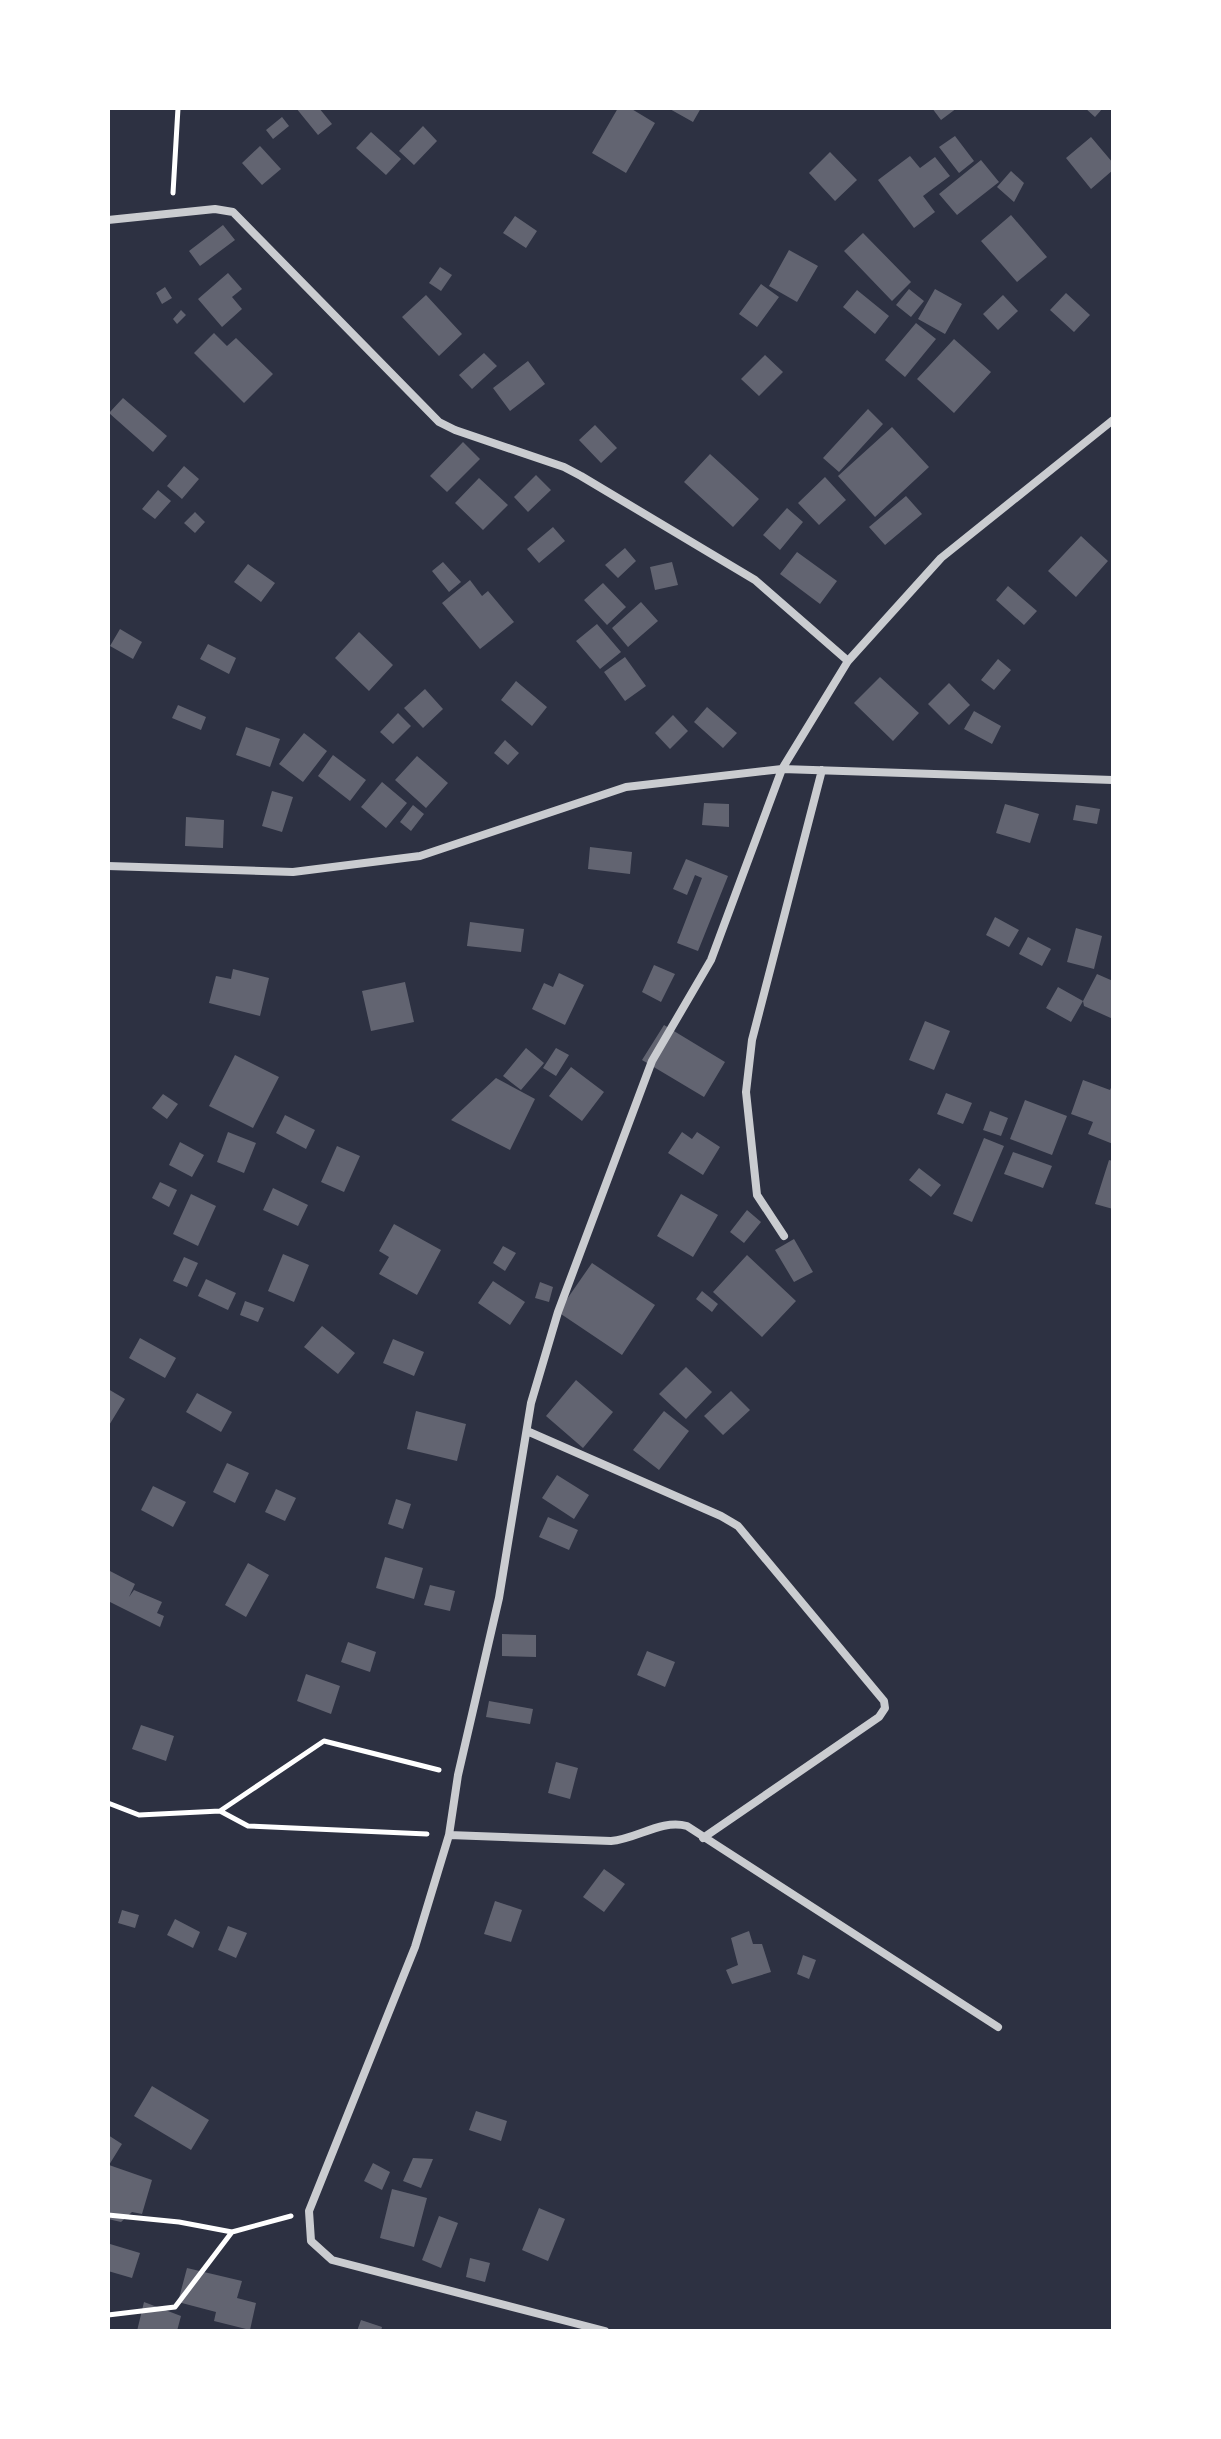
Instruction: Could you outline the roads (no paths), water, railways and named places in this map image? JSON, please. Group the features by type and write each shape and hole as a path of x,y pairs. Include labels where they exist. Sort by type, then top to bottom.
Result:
{"street":[{"path":"108,220 215,209 233,212 439,422 581,476 755,580 848,661"},
{"path":"605,2331 332,2260 311,2241 309,2211 415,1947 449,1835 458,1775 499,1598 531,1403 558,1312 652,1061 711,960 782,769 848,661 955,545 1113,420"},
{"path":"108,866 293,872 420,856 626,787 782,769 1113,780"},
{"path":"784,1236 757,1195 746,1092 752,1040 822,770"},
{"path":"527,1431 738,1526 884,1701 885,1708 879,1717 703,1838"},
{"path":"449,1835 611,1841 626,1840 666,1824 687,1826 998,2027"}]}
